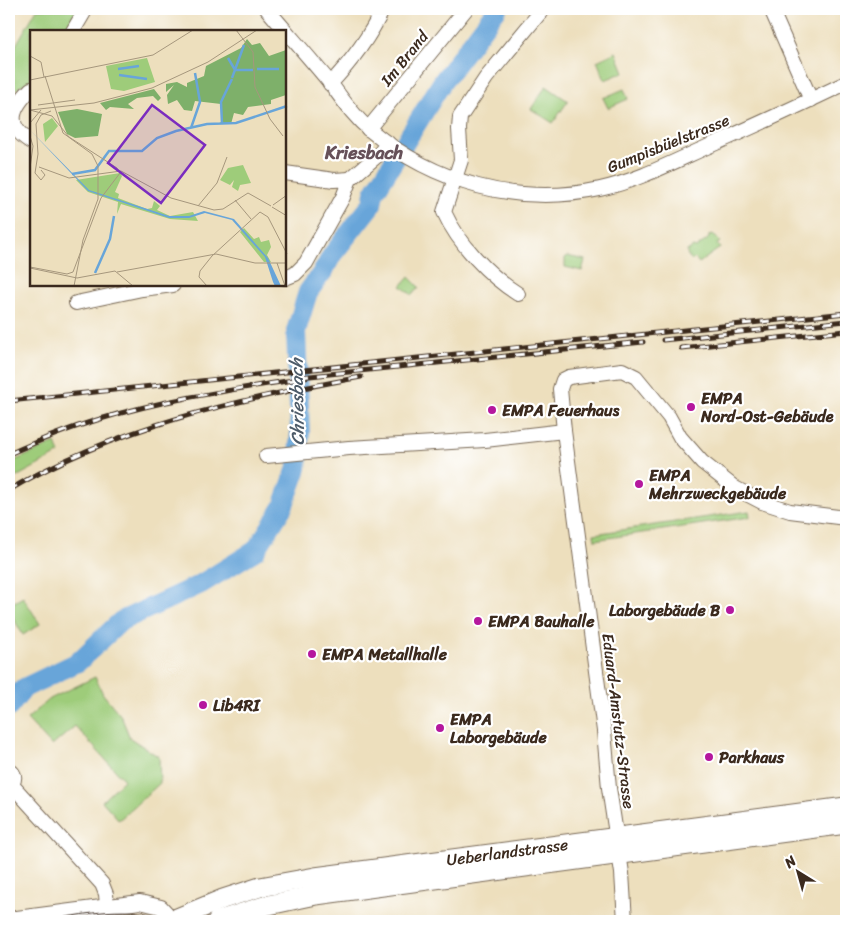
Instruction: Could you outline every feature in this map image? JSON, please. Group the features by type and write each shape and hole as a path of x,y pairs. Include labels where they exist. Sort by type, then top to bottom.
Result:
{"main road":[{"name":"Ueberlandstrasse","path":"217,921 264,906 316,895 846,807"},
{"name":"Ueberlandstrasse","path":"172,921 223,899 260,887 315,877 846,824"}],"street":[{"path":"74,30 86,9"},
{"name":"Gumpisbüelstrasse","path":"267,9 280,29"},
{"path":"330,84 344,70 383,9"},
{"name":"Im Brand","path":"368,129 466,9"},
{"path":"518,294 494,276 452,229 444,212 461,160 460,117 486,78 543,9"},
{"path":"771,9 811,100"},
{"name":"Gumpisbüelstrasse","path":"286,36 368,129 390,145 416,162 456,180 511,194 559,195 601,189 645,174 846,83"},
{"path":"30,89 16,107 12,116 15,128 30,141"},
{"path":"286,278 295,274 306,263 343,197 350,179 390,145"},
{"path":"286,173 334,180 350,179"},
{"path":"76,303 165,286"},
{"name":"Eduard-Amstutz-Strasse","path":"625,921 605,756 604,731 564,431 560,389 563,380 569,376 622,370 636,377 669,417 680,437 702,462 735,488 755,499 795,512 846,518"},
{"path":"266,456 349,448 485,440 564,431"},
{"path":"10,780 102,884 106,894 107,906"},
{"name":"Ueberlandstrasse","path":"9,919 140,902 161,907 172,921"}],"green space":[{"path":"37,9 78,9 66,30 30,30 30,81 15,90 9,87 9,57"},
{"path":"616,52 624,72 605,80 597,61"},
{"path":"546,86 568,101 553,123 531,109"},
{"path":"624,89 628,99 608,108 603,98"},
{"path":"713,234 720,242 717,244 720,248 699,263 695,258 692,261 687,251 693,247 696,248 709,238 709,235"},
{"path":"567,256 585,260 582,271 565,267 565,258"},
{"path":"409,277 419,287 412,295 401,286"},
{"path":"55,443 60,453 9,481 9,463"},
{"path":"749,511 750,517 595,540 594,534"},
{"path":"23,597 40,624 23,635 9,611 9,605"},
{"path":"95,677 103,694 121,716 130,738 159,757 160,783 119,820 102,801 124,780 75,726 52,746 27,719 50,699"}],"waterway":[{"name":"Chriesbach","path":"9,707 24,688 78,662 121,621 201,584 256,550 283,507 297,468 300,432 296,331 308,292 332,255 372,204 374,193 443,81 497,9"}],"tram line":[{"path":"41,921 90,913 123,911 156,915 171,921"},
{"path":"110,918 142,921"}],"railway":[{"path":"9,401 846,313"},
{"path":"663,340 846,321"},
{"path":"681,348 846,331"},
{"path":"300,377 643,342"},
{"path":"9,490 92,448 136,432 224,406 361,377"},
{"path":"9,454 64,431 148,406 201,395 306,378"}],"place":[{"name":"EMPA Nord-Ost-Gebäude","path":"691,407"},
{"name":"EMPA Feuerhaus","path":"492,410"},
{"name":"EMPA Mehrzweckgebäude","path":"639,484"},
{"name":"Laborgebäude B","path":"730,610"},
{"name":"EMPA Bauhalle","path":"478,621"},
{"name":"EMPA Metallhalle","path":"312,654"},
{"name":"Lib4RI","path":"203,705"},
{"name":"EMPA Laborgebäude","path":"440,728"},
{"name":"Parkhaus","path":"709,757"}],"district":[{"name":"Kriesbach","path":"364,153"}]}
